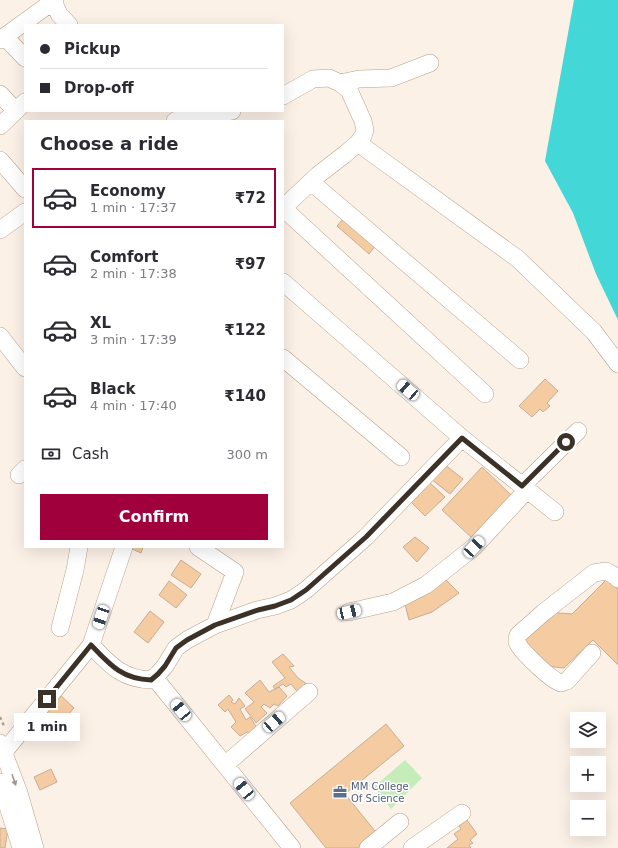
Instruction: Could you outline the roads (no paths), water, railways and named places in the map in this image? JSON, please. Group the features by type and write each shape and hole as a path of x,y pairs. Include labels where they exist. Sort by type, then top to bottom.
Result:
{"street":[{"path":"24,57 2,39 54,1 59,14 68,24"},
{"path":"340,83 359,79 391,78 430,63"},
{"path":"284,95 313,79 329,78 340,83 349,90 363,121 365,130 358,143 344,156 318,175 284,207"},
{"path":"0,94 20,106 0,126"},
{"path":"177,120 195,112 224,112"},
{"path":"358,143 518,259 594,332 618,364"},
{"path":"3,169 24,188"},
{"path":"311,182 520,360"},
{"path":"284,209 485,394"},
{"path":"0,230 24,214"},
{"path":"284,283 462,438 555,512"},
{"path":"0,336 24,367"},
{"path":"284,359 401,457"},
{"path":"349,612 394,602 426,585 474,547 524,488 578,431"},
{"path":"91,645 108,662 124,674 139,679 151,680 165,666 176,648 187,640 215,625 291,600 306,590 366,537 462,438"},
{"path":"60,628 75,570 79,548"},
{"path":"35,848 19,793 1,751 91,645 124,548"},
{"path":"199,548 235,572 215,625"},
{"path":"592,653 567,681 561,683 556,681 527,656 518,646 516,640 518,635 544,612 594,573 606,571 618,579"},
{"path":"154,677 292,848"},
{"path":"225,766 309,692"},
{"path":"0,782 21,848"},
{"path":"412,848 462,813"},
{"path":"368,848 400,822"}],"water":[{"path":"574,0 618,0 618,320 596,274 573,213 545,161"}],"place":[{"name":"MM College Of Science","path":"340,792"}]}
